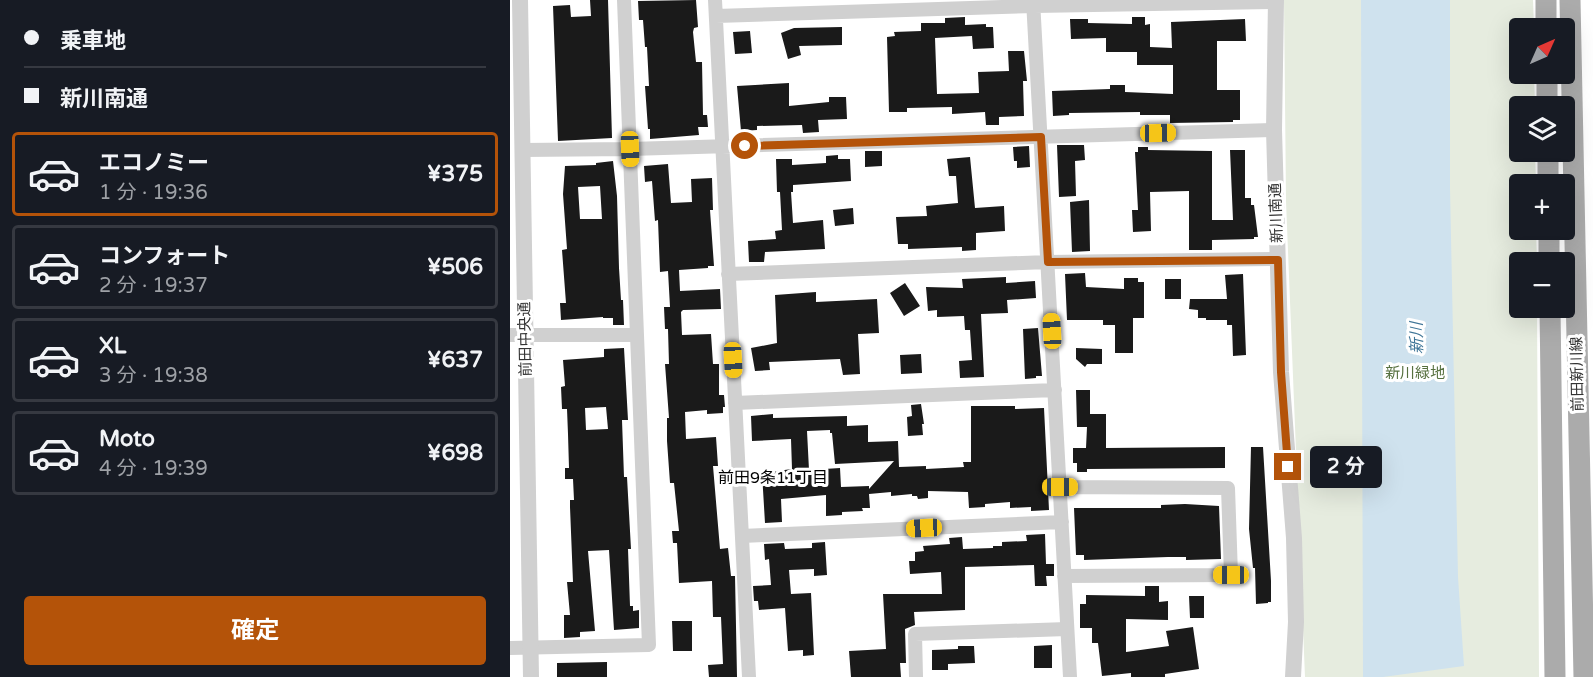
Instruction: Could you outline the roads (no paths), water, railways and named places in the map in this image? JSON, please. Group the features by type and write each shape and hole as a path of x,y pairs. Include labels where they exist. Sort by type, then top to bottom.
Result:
{"main road":[{"path":"1546,0 1546,18"},
{"name":"前田新川線","path":"1570,0 1584,677"},
{"name":"前田新川線","path":"1550,318 1555,677"}],"street":[{"name":"前田中央通","path":"520,0 522,150 517,249 518,335 531,677"},
{"path":"510,648 649,645 624,0"},
{"path":"715,0 749,677"},
{"path":"716,16 1034,3 1276,1"},
{"name":"新川南通","path":"1276,1 1274,130 1281,372 1294,538 1296,622 1293,677"},
{"path":"1034,3 1070,677"},
{"path":"522,150 630,149 1274,130"},
{"path":"728,274 1048,262 1278,260"},
{"path":"518,335 637,335"},
{"path":"735,403 1055,390"},
{"path":"1060,487 1228,488 1231,575 1064,576"},
{"path":"742,536 1062,522"},
{"path":"916,677 915,634 1067,629"}],"water":[{"name":"新川","path":"1361,0 1450,0 1450,188 1458,577 1464,666 1383,677 1363,677"}],"district":[{"name":"前田9条11丁目","path":"773,477"}],"park label":[{"name":"新川緑地","path":"1415,373"}]}
